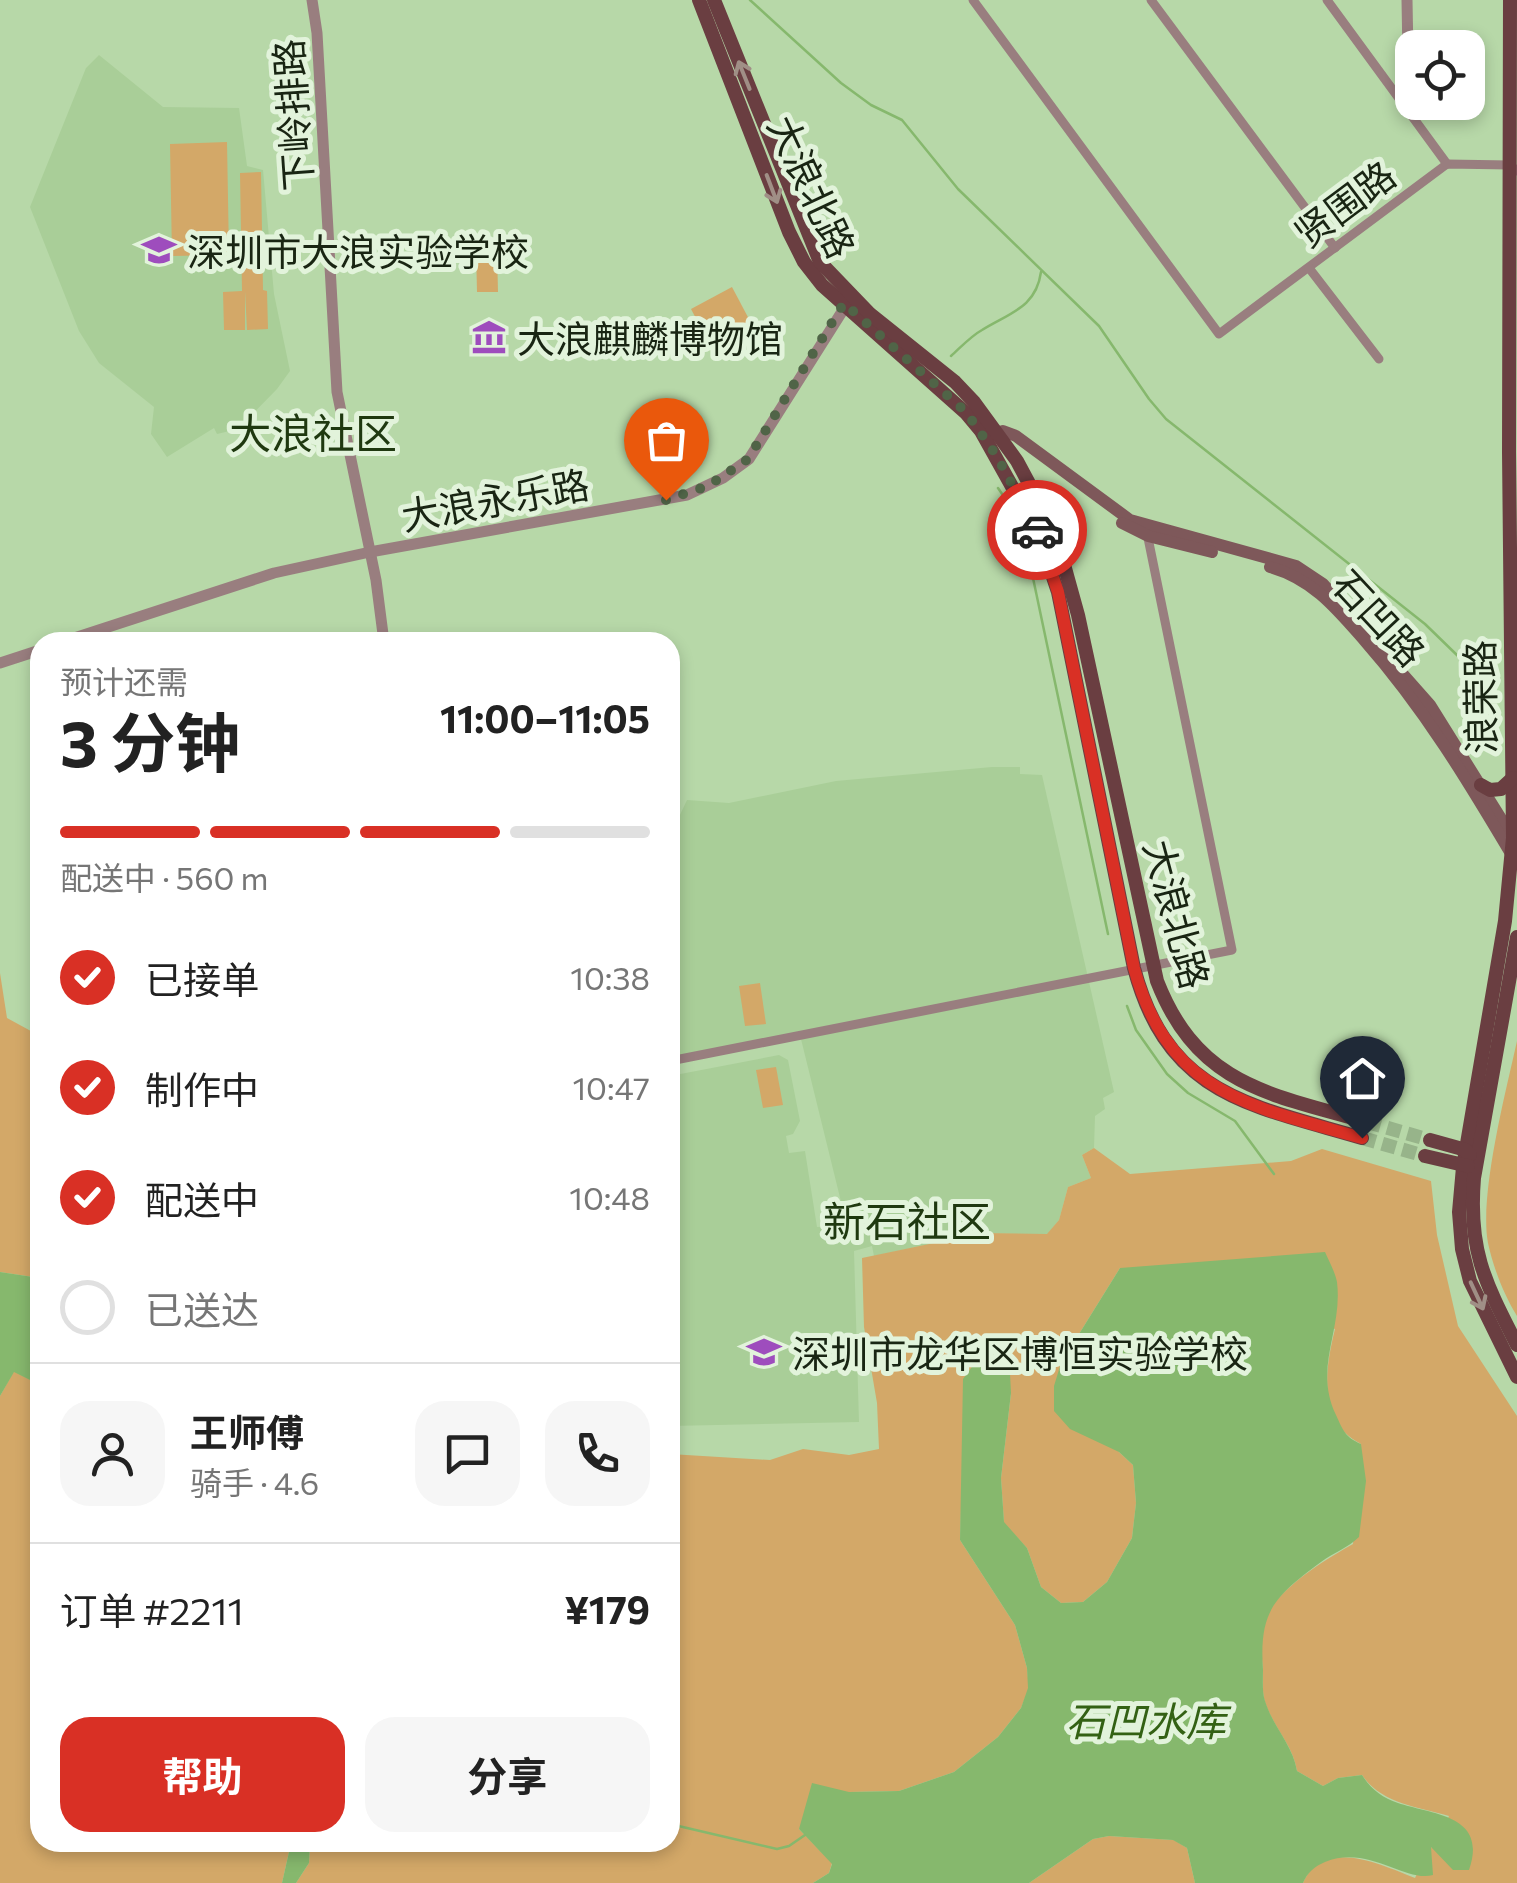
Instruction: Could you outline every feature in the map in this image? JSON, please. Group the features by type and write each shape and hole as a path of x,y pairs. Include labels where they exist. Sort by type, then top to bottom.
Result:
{"main road":[{"name":"大浪北路","path":"699,0 796,247 822,284 955,382 998,434 1041,502 1068,572 1152,964 1167,1007 1182,1034 1204,1057 1238,1081 1367,1122"},
{"name":"大浪北路","path":"714,0 809,241 824,268 848,300 966,412 996,455 1039,535 1058,592 1134,968 1153,1023 1173,1052 1202,1080 1236,1099 1362,1138"},
{"name":"浪荣路","path":"1466,1150 1515,850 1514,168 1510,0"},
{"name":"石凹路","path":"998,434 1009,432 1125,526 1296,566 1323,584 1414,684 1481,784 1515,850"},
{"name":"石凹路","path":"1147,530 1280,570 1314,588 1417,702 1515,850"},
{"path":"1481,784 1490,790 1501,789 1513,777"},
{"path":"1517,938 1460,1228 1467,1271 1517,1377"},
{"path":"1430,1140 1466,1150 1476,1255 1517,1344"},
{"path":"1425,1156 1470,1166"}],"street":[{"name":"下岭排路","path":"312,0 338,392 382,632"},
{"name":"贤围路","path":"973,0 1219,334 1446,164 1514,168"},
{"path":"1151,0 1335,248"},
{"path":"1326,0 1395,94"},
{"path":"1407,0 1407,30"},
{"path":"1414,120 1446,164"},
{"path":"1309,268 1379,358"},
{"name":"大浪永乐路","path":"93,632 274,573 687,495 723,478 756,449 848,300"},
{"path":"680,1059 1232,950 1147,530"},
{"path":"0,663 30,653"}],"shaded area":[{"name":"深圳市大浪实验学校","path":"99,55 163,107 239,108 247,166 263,170 274,294 290,371 238,429 217,434 214,428 167,457 151,434 154,407 99,363 79,331 30,207 86,68"},
{"path":"227,142 229,255 172,256 170,144"},
{"path":"261,172 263,290 267,291 268,329 247,330 245,291 245,330 224,330 223,292 242,291 240,173"},
{"path":"476,248 497,248 498,292 477,292"},
{"path":"732,287 750,321 709,343 691,309"},
{"path":"992,767 1020,767 1020,774 1042,775 1114,1092 1103,1098 1105,1109 1095,1116 1094,1148 1082,1155 1091,1178 1068,1187 1059,1220 1047,1235 982,1233 874,1256 872,1246 854,1251 859,1422 680,1426 680,1074 779,1055 788,1060 800,1121 793,1134 786,1136 789,1153 805,1151 817,1227 847,1226 800,1035 680,1059 680,815 687,800 729,803 836,781"},
{"path":"0,973 7,1018 30,1031 30,1276 0,1272"},
{"path":"760,983 766,1024 745,1026 739,986"},
{"path":"1517,1041 1517,1316 1496,1271 1486,1223 1495,1143"},
{"path":"776,1067 783,1105 763,1108 756,1070"},
{"path":"1094,1148 1130,1174 1291,1161 1322,1149 1431,1181 1437,1235 1458,1326 1517,1416 1517,1883 1303,1883 1312,1869 1339,1857 1370,1861 1415,1878 1430,1847 1435,1848 1449,1816 1390,1798 1362,1775 1338,1778 1323,1786 1297,1771 1264,1698 1261,1636 1268,1613 1300,1578 1353,1544 1361,1444 1337,1422 1331,1408 1327,1377 1335,1329 1120,1268 1061,1363 1119,1452 1133,1465 1136,1503 1132,1538 1107,1582 1083,1602 1061,1603 1041,1587 1027,1548 1004,1523 1001,1478 1011,1393 961,1508 960,1540 1015,1625 1029,1688 1021,1708 998,1737 954,1772 899,1791 849,1792 799,1829 832,1863 829,1873 813,1883 296,1883 309,1863 310,1852 680,1852 680,1455 770,1460 803,1449 849,1455 879,1449 877,1403 864,1327 862,1258 982,1233 1047,1234 1059,1220 1068,1187 1091,1178 1082,1155"},
{"path":"14,1371 30,1380 30,1852 289,1852 282,1883 0,1883 0,1396"},
{"path":"1109,1836 1174,1840 1187,1848 1195,1883 1029,1883 1093,1839"}],"water":[{"name":"石凹水库","path":"1325,1252 1336,1278 1338,1300 1328,1365 1330,1398 1345,1432 1361,1444 1366,1481 1359,1537 1305,1574 1273,1607 1262,1650 1264,1697 1297,1771 1323,1786 1338,1778 1362,1775 1387,1798 1454,1820 1471,1838 1469,1870 1453,1870 1431,1847 1433,1875 1411,1874 1371,1860 1341,1858 1318,1866 1303,1883 1195,1883 1187,1848 1173,1840 1109,1836 1093,1839 1029,1883 813,1883 829,1873 832,1864 799,1829 812,1783 849,1792 899,1791 954,1772 998,1737 1021,1708 1028,1688 1027,1668 1015,1625 960,1540 963,1379 977,1360 998,1350 1009,1354 1011,1393 1001,1478 1004,1522 1027,1548 1041,1587 1061,1603 1083,1602 1107,1582 1132,1538 1136,1503 1133,1465 1119,1452 1070,1429 1054,1411 1054,1386 1061,1363 1120,1268"},
{"path":"0,1272 30,1276 30,1380 14,1372 0,1396"},
{"path":"289,1852 310,1852 309,1863 296,1883 282,1883"}],"waterway":[{"path":"750,0 841,83 871,105 902,120 958,189 1099,326 1166,419 1425,624 1461,659 1494,700"},
{"path":"951,356 978,332 1027,302 1041,272"},
{"path":"998,488 1018,520 1030,554 1108,934"},
{"path":"1127,1006 1136,1030 1167,1074 1188,1093 1235,1121 1274,1174"},
{"path":"680,1826 777,1849 805,1835"}],"tunnel":[{"path":"1367,1122 1430,1140"},
{"path":"1362,1138 1425,1156"}],"way so far":[{"path":"666,500 708,486 748,459 844,303 966,412 996,455 1037,530"}],"place":[{"name":"深圳市大浪实验学校","path":"159,250"},
{"name":"大浪麒麟博物馆","path":"489,337"},
{"name":"深圳市龙华区博恒实验学校","path":"764,1352"}],"district":[{"name":"大浪社区","path":"313,432"},
{"name":"新石社区","path":"907,1220"}],"route":[{"path":"1037,530 1058,592 1134,968 1153,1023 1173,1052 1202,1080 1236,1099 1362,1138"}]}
